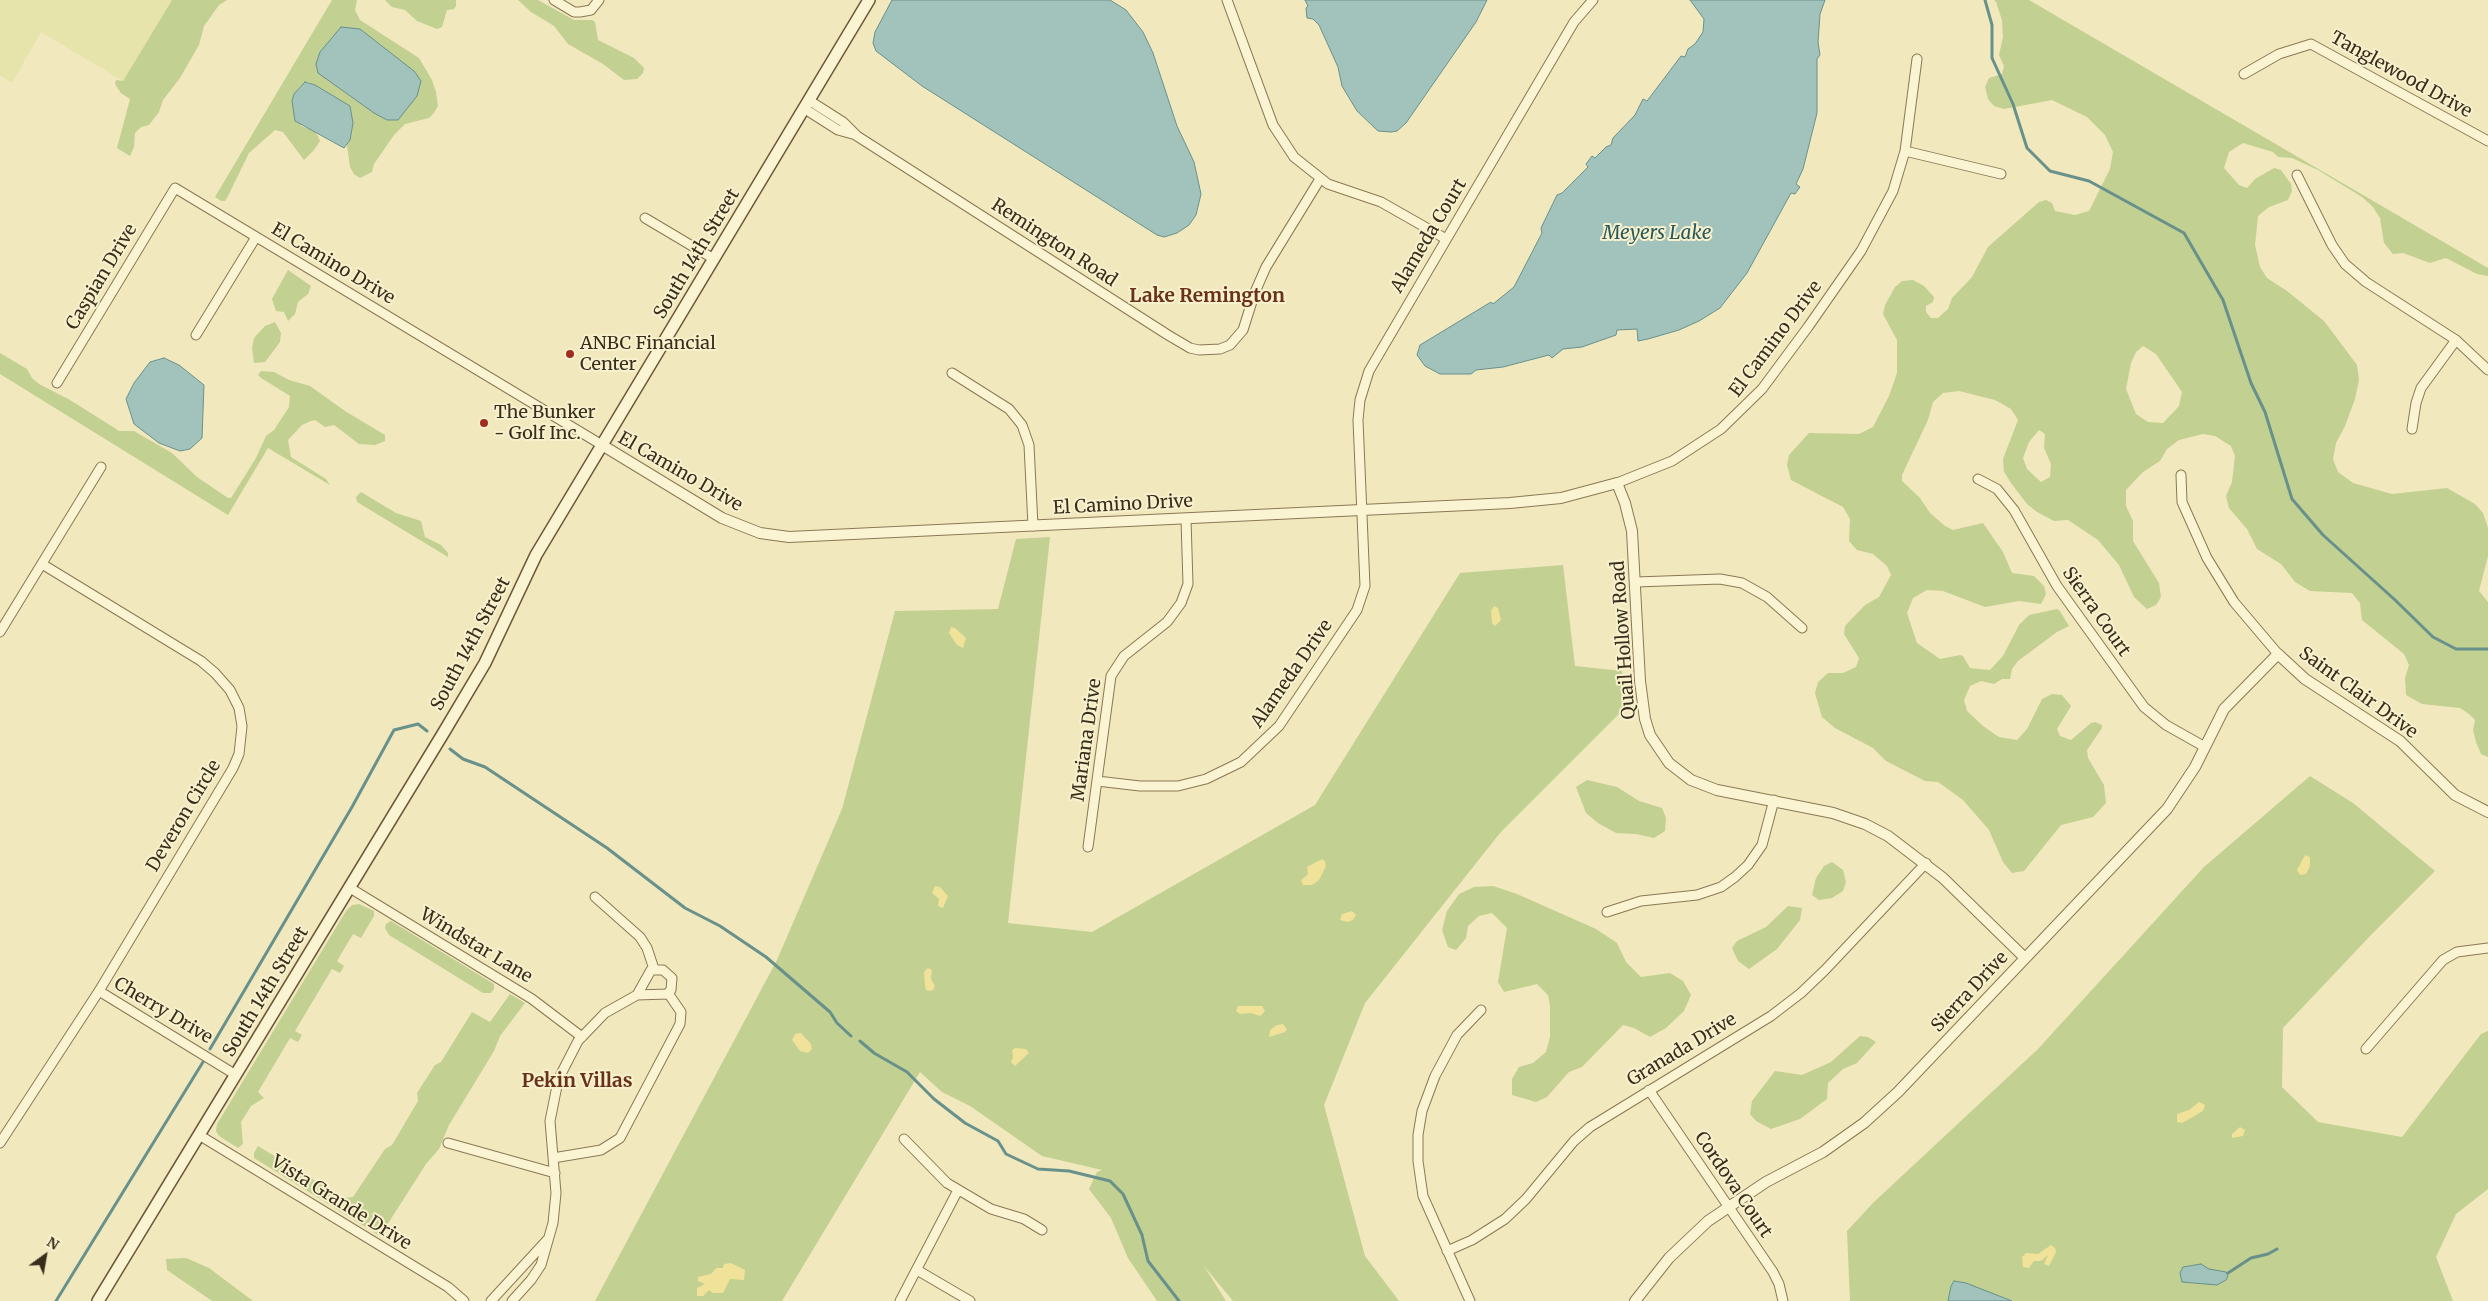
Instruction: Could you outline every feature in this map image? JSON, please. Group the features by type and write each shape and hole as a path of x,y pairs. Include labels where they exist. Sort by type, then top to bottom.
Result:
{"main road":[{"name":"South 14th Street","path":"98,1301 485,663 536,555 808,105 869,0"}],"street":[{"path":"554,0 574,12 588,11 599,0"},
{"path":"1227,0 1276,130 1294,157 1320,178 1339,188 1381,202 1446,239"},
{"name":"Alameda Court","path":"1362,510 1358,420 1363,388 1377,355 1574,22 1593,0"},
{"name":"Tanglewood Drive","path":"2244,74 2279,54 2311,44 2488,141"},
{"name":"El Camino Drive","path":"175,188 722,518 765,534 799,537 1548,500 1584,493 1618,483 1662,466 1696,448 1740,413 1762,389 1808,327 1874,230 1893,191 1905,151 1917,59"},
{"name":"Remington Road","path":"808,105 843,122 857,136 1174,339 1190,348 1199,350 1220,349 1230,344 1243,330 1259,281 1320,178"},
{"path":"1905,151 2001,174"},
{"path":"2297,175 2332,245 2345,264 2366,282 2456,340 2488,370"},
{"name":"Caspian Drive","path":"57,383 175,188"},
{"path":"645,218 714,259"},
{"path":"196,335 256,237"},
{"path":"2412,429 2416,403 2421,388 2456,340"},
{"path":"952,373 1009,409 1022,425 1029,445 1032,526"},
{"path":"0,632 101,467"},
{"name":"Saint Clair Drive","path":"2182,475 2182,502 2207,558 2234,602 2278,654 2311,683 2400,741 2455,795 2488,812"},
{"name":"Sierra Court","path":"1978,479 1997,489 2014,510 2057,586 2144,707 2166,725 2205,747"},
{"name":"Quail Hollow Road","path":"1618,483 1627,508 1632,531 1643,709 1650,735 1658,750 1677,770 1699,784 1717,790 1833,813 1865,824 1898,843 1926,863 2025,958"},
{"name":"Alameda Drive","path":"1097,780 1159,787 1188,784 1206,779 1241,762 1271,735 1286,717 1361,603 1365,586 1362,510"},
{"name":"Mariana Drive","path":"1088,847 1108,690 1115,668 1124,656 1173,616 1187,590 1186,519"},
{"name":"Deveron Circle","path":"0,1143 98,991 233,768 238,754 242,726 239,708 230,690 216,673 201,661 42,564"},
{"path":"1636,582 1720,580 1742,583 1767,596 1802,628"},
{"name":"Sierra Drive","path":"1635,1301 1675,1252 1708,1221 1766,1182 1823,1152 1864,1123 1898,1092 2167,809 2187,781 2224,709 2278,654"},
{"path":"1607,912 1641,901 1697,895 1721,887 1748,866 1762,845 1774,800"},
{"name":"Granada Drive","path":"1447,1251 1472,1240 1505,1219 1526,1199 1574,1141 1604,1116 1771,1016 1801,993 1926,863"},
{"name":"Windstar Lane","path":"350,888 532,999 582,1037"},
{"path":"595,897 640,937 647,948 654,970"},
{"path":"2366,1050 2443,960 2457,952 2488,948"},
{"path":"512,1301 531,1280 541,1264 556,1208 550,1121 556,1086 570,1056 582,1037 605,1013 637,995 661,996 668,993 671,990 672,978 663,970 654,970 646,976 637,995"},
{"name":"Cherry Drive","path":"98,991 236,1074"},
{"path":"553,1158 601,1150 620,1138 680,1024 681,1012 668,993"},
{"path":"1470,1301 1421,1187 1418,1151 1419,1126 1426,1096 1457,1035 1481,1010"},
{"name":"Cordova Court","path":"1649,1090 1773,1272 1779,1284 1783,1301"},
{"name":"Vista Grande Drive","path":"199,1135 448,1287 464,1301"},
{"path":"904,1139 932,1170 958,1190 991,1209 1024,1219 1042,1230"},
{"path":"448,1143 555,1173"},
{"path":"900,1301 958,1190"},
{"path":"491,1301 548,1239"},
{"path":"917,1270 970,1301"}],"shaded area":[{"path":"0,0 172,0 123,81 41,32 12,83 0,75"}],"green space":[{"path":"172,0 227,0 219,5 204,26 199,45 180,78 163,100 159,112 149,125 141,127 135,133 134,147 130,156 117,148 130,99 121,93 115,84 116,80 123,81"},
{"path":"332,0 357,0 355,10 360,20 419,58 432,80 438,106 429,118 405,124 394,135 374,164 372,172 360,178 354,174 350,167 347,145 350,140 309,82 305,82 298,89 301,126 314,131 318,136 320,141 314,150 304,160 283,132 275,130 249,153 228,196 225,201 221,201 215,197"},
{"path":"385,0 456,0 456,6 454,9 447,10 442,27 437,29 417,21 405,10 392,7"},
{"path":"518,0 538,0 574,20 592,20 595,22 598,40 634,58 644,68 643,73 637,79 624,80 603,64 568,44 554,26 531,12"},
{"path":"1994,0 2029,0 2488,268 2488,276 2477,274 2446,258 2430,263 2403,253 2393,254 2384,243 2380,218 2373,207 2362,197 2318,170 2292,158 2278,157 2273,152 2243,143 2229,152 2224,168 2239,185 2247,188 2255,179 2274,168 2281,170 2291,184 2292,191 2288,200 2269,207 2258,216 2255,245 2260,267 2267,278 2287,291 2324,321 2357,365 2359,380 2355,399 2345,426 2336,443 2333,459 2338,472 2353,483 2392,494 2447,488 2475,504 2483,513 2488,528 2488,556 2479,591 2488,602 2488,757 2481,754 2473,730 2475,720 2469,714 2460,708 2422,704 2406,695 2405,678 2409,665 2404,654 2362,620 2360,603 2352,593 2310,591 2295,582 2281,564 2257,549 2247,529 2229,508 2226,496 2232,482 2235,456 2231,446 2215,436 2203,434 2179,440 2167,449 2160,461 2143,472 2126,490 2126,506 2133,521 2133,541 2159,583 2161,597 2156,605 2147,609 2134,597 2119,565 2098,540 2068,520 2054,521 2037,512 2027,504 2011,483 2004,472 2003,459 2018,420 2011,409 1995,400 1959,391 1943,393 1933,402 1928,420 1902,475 1902,481 1920,498 1930,513 1945,526 1953,530 1983,523 2003,552 2012,573 2034,576 2044,586 2046,594 2041,604 2019,601 1985,607 1943,591 1927,590 1913,598 1907,613 1917,643 1940,659 1960,655 1963,656 1970,668 1990,670 2003,656 2019,625 2029,615 2057,609 2060,611 2069,626 2057,632 2018,661 2012,669 2010,679 2002,679 1994,684 1981,681 1970,686 1964,700 1967,711 1983,726 1999,737 2017,740 2027,729 2042,699 2052,694 2062,695 2071,706 2057,729 2060,736 2071,740 2091,723 2095,722 2102,725 2102,728 2087,750 2088,758 2104,785 2106,803 2093,817 2061,825 2024,871 2012,873 2003,862 1989,830 1963,800 1938,782 1925,781 1886,761 1873,748 1835,728 1822,717 1815,693 1818,682 1828,673 1843,673 1856,667 1859,658 1844,634 1845,626 1865,605 1879,597 1891,575 1887,566 1873,554 1857,550 1849,541 1850,519 1843,507 1791,480 1787,465 1789,455 1809,433 1859,434 1873,427 1889,396 1897,373 1897,340 1883,314 1885,305 1895,287 1902,281 1913,280 1924,286 1934,297 1933,302 1926,306 1926,312 1931,318 1938,318 1948,309 1952,298 1972,277 1988,247 2039,202 2046,200 2052,203 2055,211 2075,215 2089,211 2110,169 2113,152 2105,135 2087,117 2052,100 2004,109 1994,106 1988,99 1985,87 1989,78 2002,74 2004,66 1999,55 2003,37 2002,20","holes":["2143,346 2156,354 2182,392 2179,406 2163,423 2148,422 2136,414 2126,389 2131,363 2136,352","2039,430 2045,434 2044,448 2051,464 2050,477 2041,482 2027,469 2023,458 2029,442"]},
{"path":"288,270 311,286 308,294 298,302 295,314 288,321 284,312 276,311 272,299"},
{"path":"275,322 281,333 280,342 265,362 254,363 252,348 254,338 265,326"},
{"path":"0,353 27,369 32,378 39,384 70,400 119,431 134,431 172,453 197,477 228,498 231,498 256,458 266,436 274,430 289,407 290,396 261,378 258,375 261,371 274,372 289,380 310,386 345,411 385,435 385,441 375,445 359,444 334,425 325,427 315,420 302,425 288,440 291,457 326,479 330,485 268,448 228,515 0,374"},
{"path":"361,492 396,513 421,521 425,537 441,545 448,553 448,557 357,502 356,497"},
{"path":"1050,537 1008,923 1092,932 1315,805 1460,573 1563,565 1575,666 1622,671 1627,706 1500,833 1365,1003 1324,1105 1365,1256 1399,1301 1233,1301 1204,1266 1226,1301 1157,1301 1128,1258 1111,1218 1089,1189 1097,1172 1102,1170 1042,1156 970,1106 942,1092 920,1072 782,1301 595,1301 777,960 842,809 895,611 998,609 1016,539"},
{"path":"2310,776 2353,803 2435,871 2283,1028 2282,1087 2318,1122 2402,1137 2481,1034 2488,1031 2488,1189 2456,1214 2436,1257 2453,1301 1850,1301 1847,1231 1874,1202 2038,1049 2204,867"},
{"path":"1587,780 1617,787 1639,801 1662,808 1666,818 1665,831 1654,838 1636,834 1616,833 1598,823 1586,813 1576,787"},
{"path":"1832,862 1843,870 1846,882 1843,891 1832,898 1819,900 1812,895 1816,878 1824,866"},
{"path":"1493,886 1517,894 1596,929 1617,943 1626,962 1641,977 1670,973 1683,981 1691,995 1684,1011 1666,1028 1650,1037 1634,1028 1623,1025 1582,1067 1569,1072 1547,1097 1536,1102 1512,1095 1512,1079 1519,1067 1533,1063 1546,1052 1550,1037 1550,1005 1548,995 1537,984 1504,992 1498,982 1507,928 1492,913 1479,916 1468,926 1466,938 1456,950 1448,947 1442,930 1447,911 1459,894 1474,887"},
{"path":"359,904 374,911 374,916 361,938 353,934 337,961 344,966 340,973 332,969 295,1031 302,1035 298,1042 290,1038 258,1092 264,1098 251,1106 241,1122 243,1144 238,1148 219,1136 216,1131 217,1124 346,911 352,905"},
{"path":"1788,906 1802,908 1800,920 1777,949 1749,969 1738,961 1732,948 1737,941 1766,927"},
{"path":"391,921 494,984 494,989 491,993 483,993 389,935 385,928 386,924"},
{"path":"510,994 525,1003 500,1036 494,1051 449,1125 439,1149 426,1164 380,1236 254,1158 254,1153 258,1146 337,1194 345,1198 353,1197 385,1149 392,1145 418,1101 417,1093 435,1065 441,1062 472,1012 490,1022"},
{"path":"1860,1036 1868,1037 1876,1042 1857,1063 1843,1069 1828,1083 1827,1099 1800,1119 1771,1129 1756,1121 1750,1114 1752,1101 1775,1071 1802,1075 1831,1062"},
{"path":"186,1258 209,1268 253,1301 212,1301 167,1270 166,1259"}],"sand":[{"path":"1494,606 1498,608 1501,620 1495,626 1492,623 1491,611"},
{"path":"951,627 955,628 966,638 963,648 957,645 949,633"},
{"path":"2305,855 2310,857 2310,866 2306,874 2300,875 2297,870"},
{"path":"1322,859 1325,861 1326,866 1319,880 1312,885 1303,885 1301,880 1308,874 1307,867"},
{"path":"935,886 940,887 948,896 943,908 938,906 939,899 932,893"},
{"path":"1352,911 1356,915 1353,920 1348,922 1340,920 1342,914"},
{"path":"928,968 932,970 931,979 935,986 930,991 926,990 925,986 924,972"},
{"path":"1238,1006 1262,1006 1265,1011 1260,1016 1251,1013 1240,1014 1236,1011"},
{"path":"1283,1024 1287,1029 1285,1032 1269,1037 1270,1030 1277,1025"},
{"path":"801,1033 811,1044 812,1049 808,1053 800,1051 792,1040 795,1034"},
{"path":"1015,1048 1026,1049 1029,1053 1015,1066 1011,1062 1013,1057 1012,1050"},
{"path":"2199,1102 2205,1105 2203,1111 2182,1123 2177,1122 2177,1114 2189,1110"},
{"path":"2240,1127 2245,1130 2243,1136 2232,1138 2232,1134"},
{"path":"2051,1245 2055,1248 2056,1252 2049,1266 2044,1264 2048,1255 2041,1261 2034,1261 2029,1268 2023,1267 2022,1257 2026,1253 2038,1254"},
{"path":"731,1263 745,1270 744,1280 730,1279 723,1293 713,1293 709,1290 703,1296 697,1296 697,1288 705,1284 698,1281 698,1277 711,1274 716,1268 723,1268 724,1264"}],"water":[{"path":"892,0 1110,0 1126,10 1143,32 1153,53 1177,126 1194,162 1201,194 1196,215 1189,225 1177,233 1164,237 1157,235 922,86 876,51 873,43 875,32"},
{"path":"1305,0 1487,0 1476,22 1406,123 1397,131 1391,132 1378,131 1357,111 1342,86 1338,67 1319,25 1313,19 1307,18 1306,8 1308,6"},
{"name":"Meyers Lake","path":"1690,0 1825,0 1820,14 1818,42 1820,55 1817,59 1817,113 1803,169 1796,184 1800,187 1795,194 1791,193 1747,273 1720,308 1699,321 1679,330 1648,339 1638,341 1637,329 1617,330 1616,335 1582,347 1563,349 1552,358 1549,355 1503,367 1476,370 1471,374 1440,374 1425,366 1417,355 1420,345 1491,302 1493,304 1514,287 1542,233 1541,228 1557,195 1562,193 1588,167 1586,164 1592,156 1595,158 1606,147 1611,145 1613,138 1635,115 1643,99 1647,101 1681,56 1685,57 1688,49 1695,44 1703,32 1704,19"},
{"path":"341,27 360,29 414,71 421,81 417,96 398,120 387,120 374,113 318,73 316,64 320,52"},
{"path":"305,82 315,85 350,106 353,123 350,140 344,148 295,121 292,101 294,94"},
{"path":"164,358 179,365 204,385 202,438 190,449 180,451 159,443 134,424 126,399 134,383 150,362"},
{"path":"2201,1264 2209,1269 2226,1272 2228,1276 2226,1280 2217,1285 2182,1282 2180,1273 2183,1267"},
{"path":"1954,1281 1966,1283 2012,1301 1948,1301"}],"waterway":[{"path":"1985,0 1992,25 1992,58 2013,104 2027,148 2050,171 2089,181 2184,233 2223,300 2251,383 2265,412 2292,499 2323,535 2433,637 2456,649 2488,649"},
{"path":"210,1049 352,807 394,730 418,724 427,731"},
{"path":"450,749 463,759 485,767 607,848 685,908 720,926 766,957 830,1012 837,1023 851,1036"},
{"path":"860,1041 874,1053 907,1072 934,1099 965,1123 998,1141 1006,1154 1038,1169 1069,1171 1110,1181 1123,1194 1142,1235 1148,1261 1179,1301"},
{"path":"56,1301 203,1062"},
{"path":"2228,1273 2251,1258 2268,1254 2277,1249"}],"place":[{"name":"ANBC Financial Center","path":"570,354"},
{"name":"The Bunker - Golf Inc.","path":"484,423"}],"district":[{"name":"Lake Remington","path":"1207,297"},
{"name":"Pekin Villas","path":"577,1082"}]}
